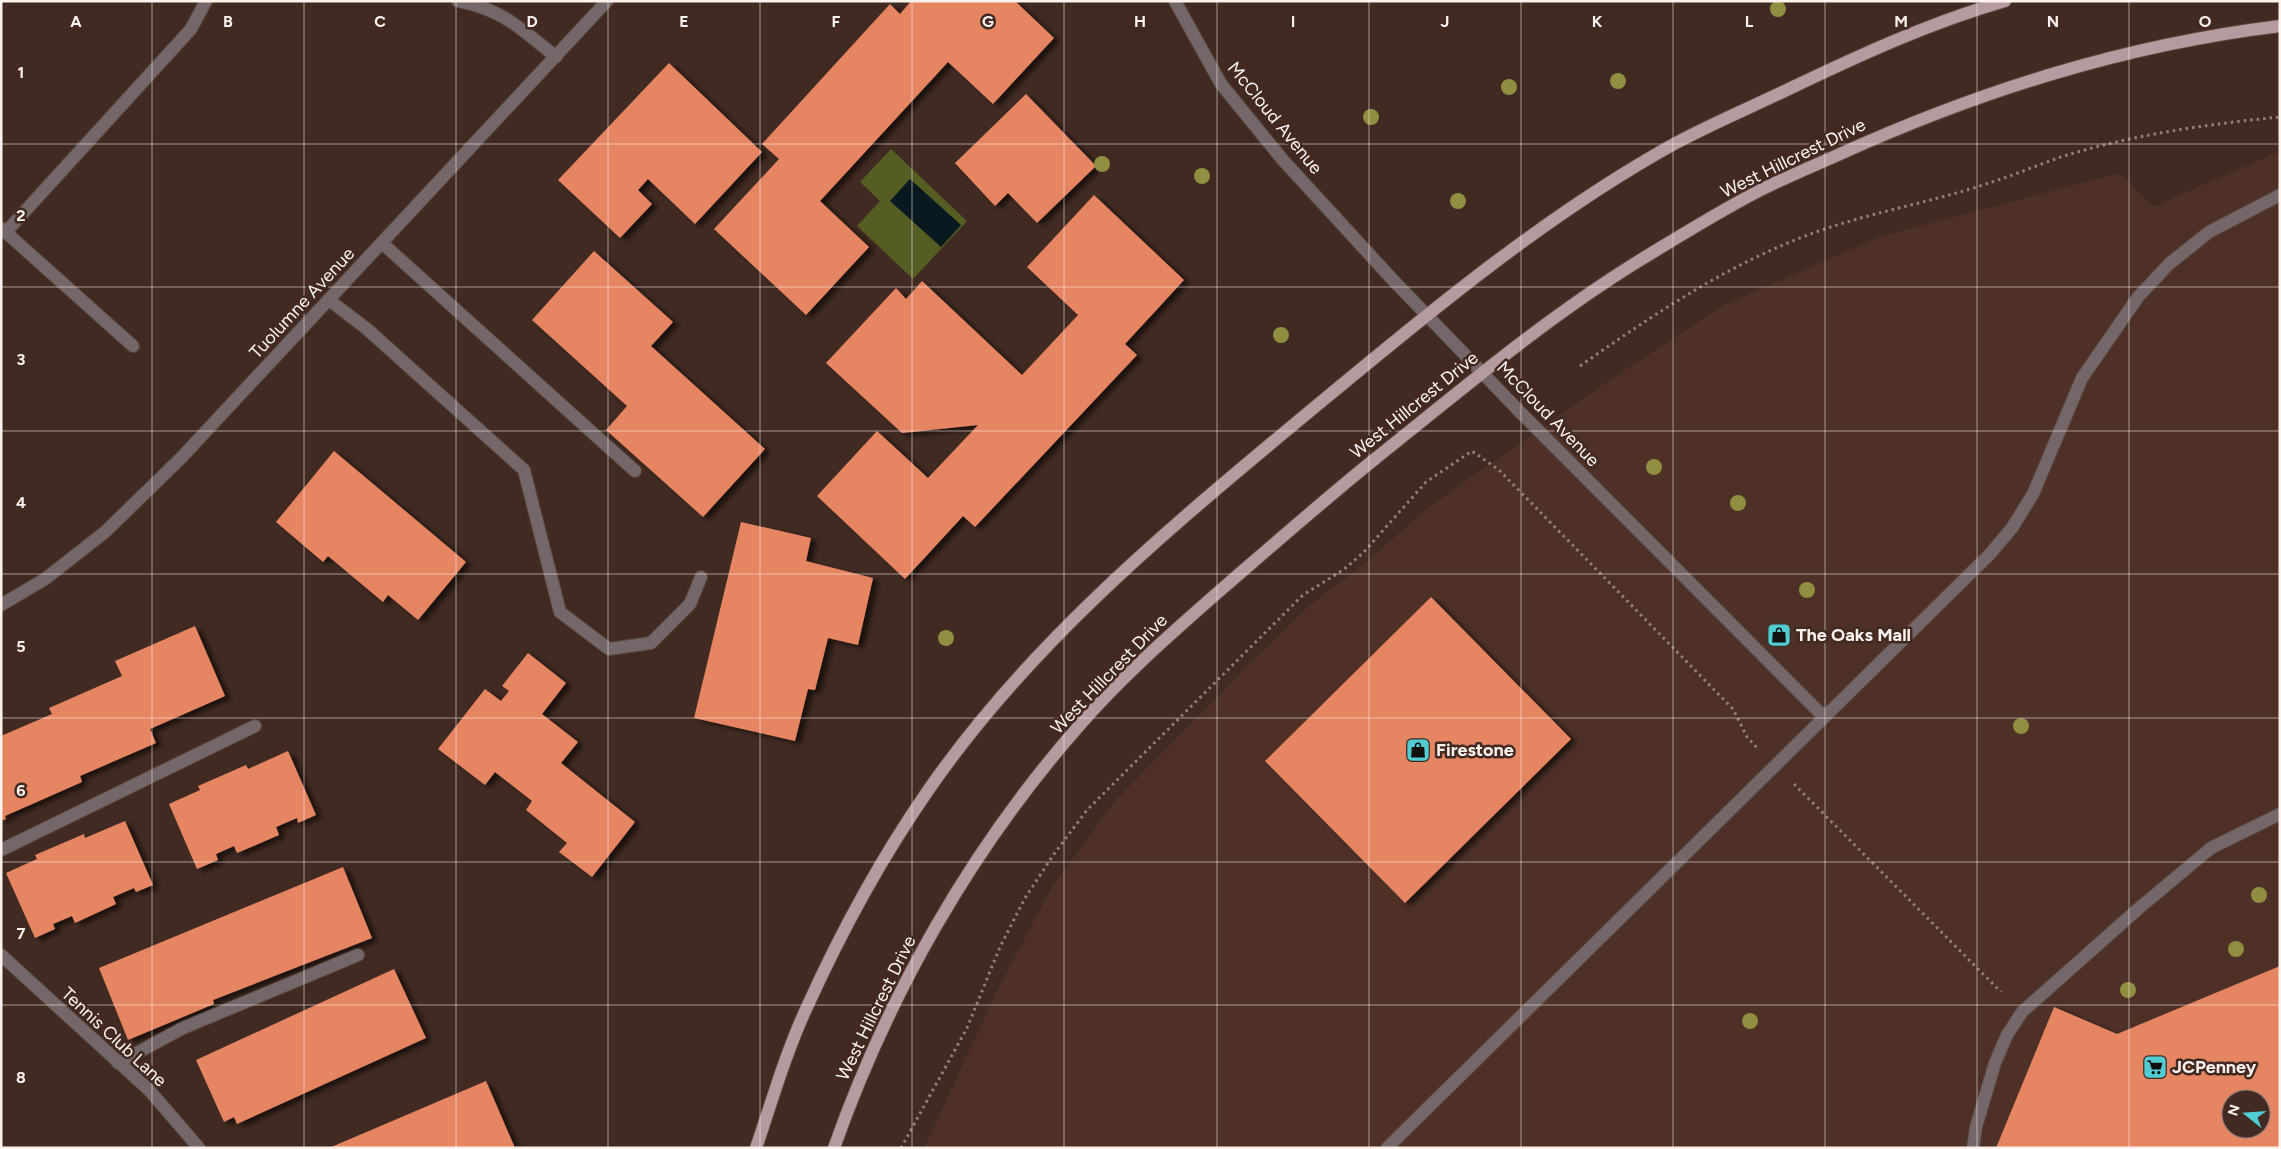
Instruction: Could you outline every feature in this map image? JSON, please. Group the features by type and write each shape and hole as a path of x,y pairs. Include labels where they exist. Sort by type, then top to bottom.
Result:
{"main road":[{"path":"756,1148 805,1010 863,892 928,791 1004,693 1077,614 1182,517 1483,271 1582,202 1675,144 1866,52 2005,1"},
{"name":"West Hillcrest Drive","path":"834,1148 856,1085 924,947 995,831 1079,726 1160,644 1323,501 1482,372 1634,264 1754,192 1910,122 2014,86 2132,50 2224,32 2280,26"}],"street":[{"path":"133,346 4,230 191,29 206,1"},
{"path":"458,1 490,9 511,20 556,57"},
{"name":"Tuolumne Avenue","path":"1,605 45,579 105,532 181,458 607,1"},
{"name":"McCloud Avenue","path":"1175,1 1220,84 1282,158 1427,316 1824,717"},
{"path":"1387,1148 1989,555 2012,528 2033,494 2082,378 2138,298 2168,264 2209,232 2280,195"},
{"path":"382,243 635,471"},
{"path":"329,300 367,329 524,470 560,612 609,649 651,643 690,604 701,577"},
{"path":"1,850 256,726"},
{"path":"1973,1148 1976,1127 1995,1063 2007,1035 2022,1012 2123,922 2211,848 2280,814"},
{"name":"Tennis Club Lane","path":"1,955 149,1090 199,1148"},
{"path":"118,1063 183,1028 358,955"}],"path":[{"path":"1580,366 1656,313 1728,270 1806,236 1881,212 1982,186 2062,157 2121,141 2280,117"},
{"path":"901,1148 967,1028 1000,947 1025,898 1054,854 1087,810 1303,595 1343,570 1363,553 1426,482 1472,451 1499,470 1733,709 1747,737"},
{"path":"1799,789 2001,992"}],"shaded area":[{"name":"The Oaks Mall","path":"2280,151 2280,1148 924,1148 996,993 1053,885 1116,800 1246,667 1311,604 1353,573 1433,504 1601,386 1722,306 1879,237 2120,173 2153,207"},
{"path":"910,179 961,225 941,247 890,201"}],"green space":[{"path":"891,149 967,221 913,279 857,226 880,201 860,182"}],"building":[{"path":"911,1 1015,1 1054,38 993,104 948,62 820,201 869,247 806,315 714,229 779,159 762,144 890,4 900,14"},
{"path":"669,63 762,152 695,224 648,179 638,190 652,204 620,238 558,180"},
{"path":"1026,94 1096,166 1037,223 1008,193 995,206 955,163"},
{"path":"1094,195 1184,280 1125,344 1137,355 975,527 963,516 905,579 817,496 877,431 928,478 978,425 902,433 826,363 896,288 906,299 922,281 1022,375 1078,315 1027,267"},
{"path":"594,251 673,322 651,346 765,449 703,517 606,430 627,406 532,320"},
{"path":"334,451 466,562 418,620 388,595 383,602 328,556 323,562 276,522"},
{"path":"741,522 811,538 806,561 873,578 858,645 828,638 815,690 808,689 795,741 694,718"},
{"name":"Firestone","path":"1431,597 1571,739 1405,903 1265,761"},
{"path":"195,626 225,696 150,729 156,743 80,776 82,782 5,816 6,819 1,821 1,736 52,714 49,708 122,676 115,661"},
{"path":"528,653 566,683 542,714 578,742 561,763 635,822 592,877 559,852 567,843 526,810 532,801 495,772 485,785 438,749 485,689 501,701 509,691 502,686"},
{"path":"288,751 316,815 298,823 297,818 276,827 279,835 237,853 234,846 216,854 218,860 197,869 169,804 200,790 198,786 246,765 248,769"},
{"path":"125,821 153,885 136,892 134,888 113,897 116,904 75,923 72,916 53,924 55,929 35,938 6,873 37,859 35,855 84,834 85,838"},
{"path":"343,867 372,938 213,1000 214,1004 128,1040 99,968"},
{"name":"JCPenney","path":"2280,966 2280,1148 1996,1148 2054,1007 2117,1034"},
{"path":"394,969 426,1038 237,1124 234,1117 224,1122 196,1060"},
{"path":"486,1081 515,1148 329,1148"}],"place":[{"name":"The Oaks Mall","path":"1779,635"},
{"name":"Firestone","path":"1418,750"},
{"name":"JCPenney","path":"2155,1067"}]}
